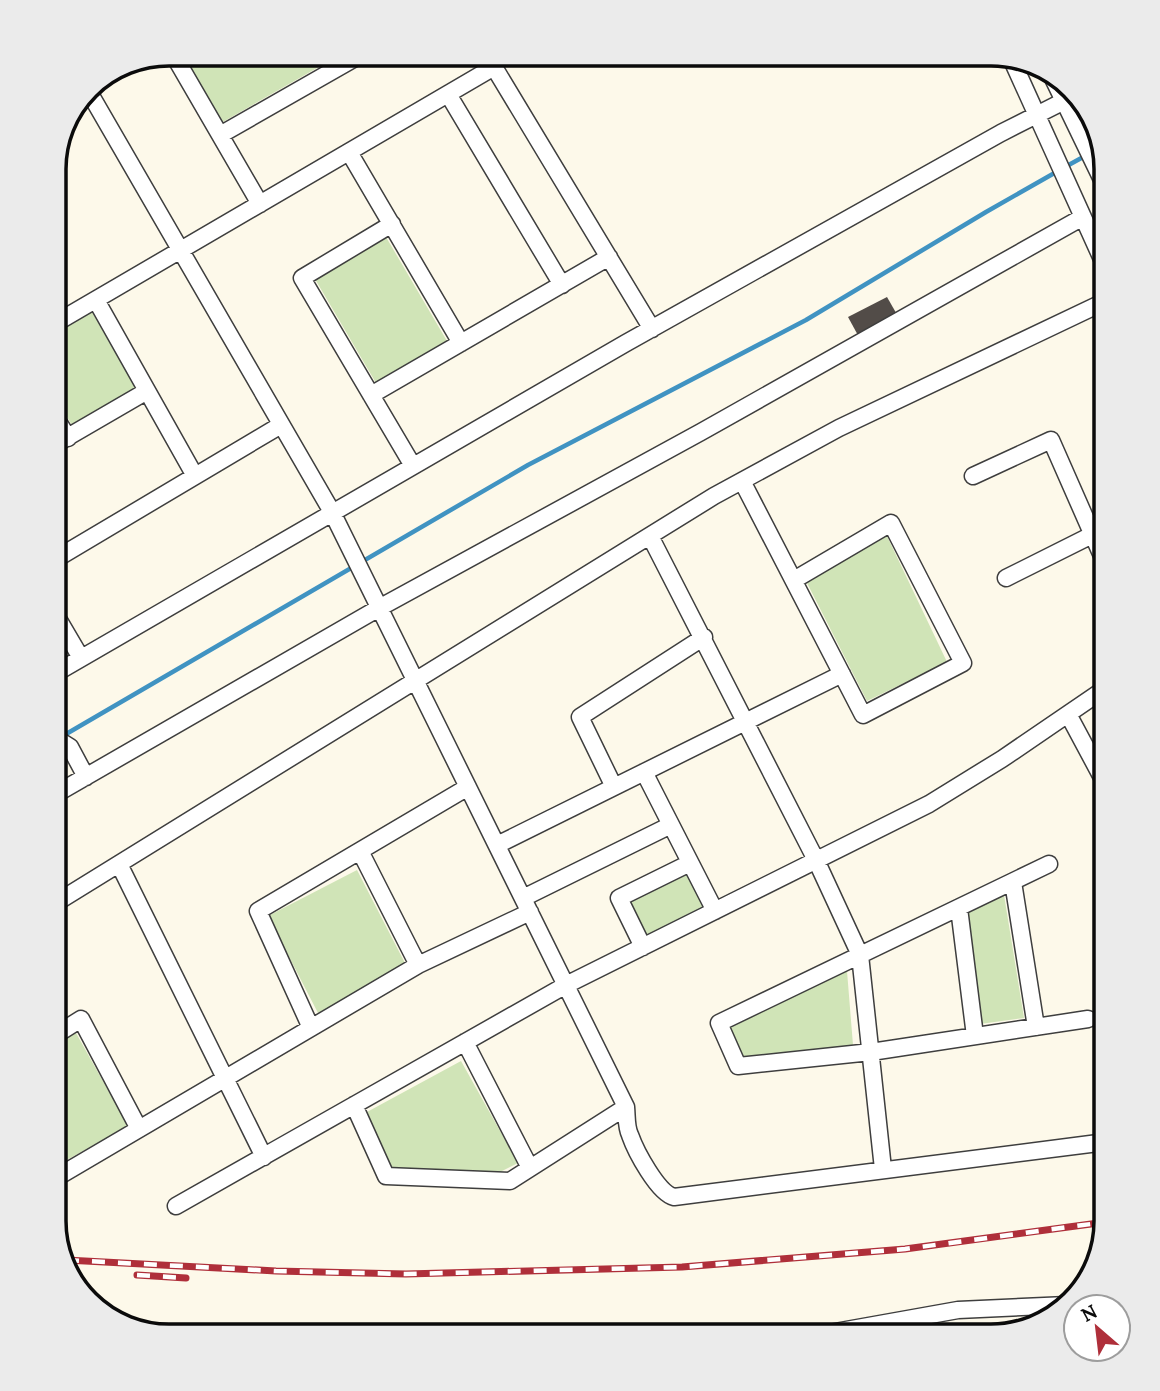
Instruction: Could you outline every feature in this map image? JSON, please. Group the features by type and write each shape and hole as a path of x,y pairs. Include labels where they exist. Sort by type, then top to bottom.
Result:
{"street":[{"path":"181,66 260,204"},
{"path":"220,135 330,66"},
{"path":"67,317 495,67 652,329"},
{"path":"1016,70 1094,241"},
{"path":"448,94 562,285"},
{"path":"67,667 652,329 989,139 1066,100"},
{"path":"94,101 332,512 626,1107 630,1135 659,1187 667,1195 674,1197 1094,1143"},
{"path":"1072,108 1079,134 1094,163"},
{"path":"349,152 461,343"},
{"path":"66,788 379,608 689,439 1083,217"},
{"path":"392,224 302,278 413,466"},
{"path":"371,395 609,257"},
{"path":"96,300 195,476"},
{"path":"66,896 742,481 839,428 1094,307"},
{"path":"67,439 147,391"},
{"path":"67,552 281,425"},
{"path":"973,476 1051,440 1094,539"},
{"path":"742,481 863,715 963,663 891,523 794,580"},
{"path":"1006,578 1092,535"},
{"path":"650,536 816,860 860,955 883,1169"},
{"path":"67,633 81,658"},
{"path":"614,787 580,717 704,637"},
{"path":"497,845 842,674"},
{"path":"176,1206 566,985 929,804 1002,759 1094,696"},
{"path":"1068,714 1094,763"},
{"path":"66,745 86,777"},
{"path":"643,772 715,911"},
{"path":"312,1028 258,911 468,787"},
{"path":"66,1172 418,965 671,825"},
{"path":"360,851 418,965"},
{"path":"643,947 618,898 690,863"},
{"path":"119,864 264,1157"},
{"path":"1049,864 719,1023 738,1066 871,1052 1088,1019"},
{"path":"1013,882 1036,1027"},
{"path":"959,908 975,1036"},
{"path":"66,1029 82,1019 139,1129"},
{"path":"465,1042 530,1168"},
{"path":"354,1105 386,1176 510,1181 626,1107"},
{"path":"888,1324 958,1310 1049,1306"},
{"path":"913,1320 913,1324"}],"green space":[{"path":"189,66 320,66 221,123"},
{"path":"386,237 447,341 376,383 315,279"},
{"path":"92,312 136,389 73,427 67,416 67,327"},
{"path":"886,534 947,662 867,701 806,581"},
{"path":"357,870 407,967 318,1013 268,916"},
{"path":"687,871 705,908 646,937 628,900"},
{"path":"1004,895 1024,1018 980,1024 968,911"},
{"path":"847,971 853,1045 741,1061 727,1027"},
{"path":"76,1033 128,1126 66,1160 66,1039"},
{"path":"461,1061 518,1163 496,1174 392,1168 367,1112"}],"building":[{"path":"887,297 899,318 860,339 848,317"}],"waterway":[{"path":"1065,167 1085,156"},
{"path":"66,734 528,465 806,320 1058,171"}],"railway":[{"path":"74,1260 276,1271 406,1274 682,1267 905,1249 1094,1224"},
{"path":"137,1275 186,1278"}]}
